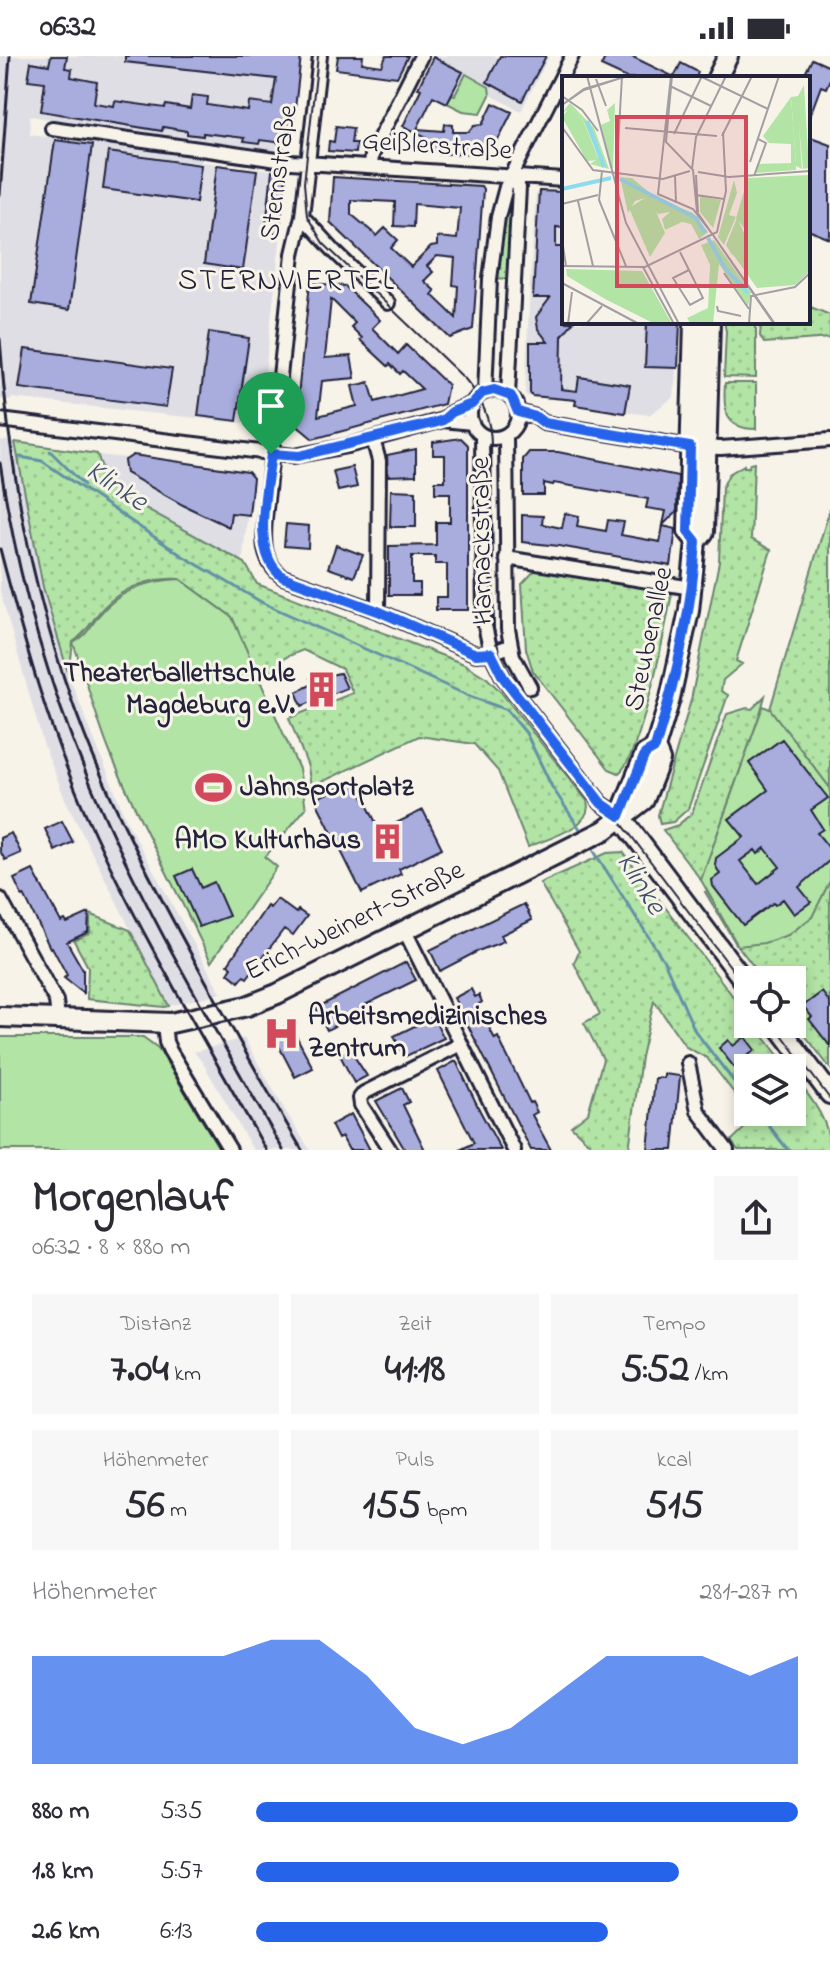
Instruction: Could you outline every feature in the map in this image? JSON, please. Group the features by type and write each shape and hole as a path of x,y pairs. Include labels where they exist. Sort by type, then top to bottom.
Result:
{"main road":[{"path":"718,76 728,56"},
{"name":"Steubenallee","path":"620,816 644,800 660,760 655,748 681,653 696,541 704,532 694,324"},
{"name":"Steubenallee","path":"698,447 710,324"},
{"path":"620,816 734,967"},
{"name":"Erich-Weinert-Straße","path":"0,1017 164,1023 263,1000 588,839 620,816"},
{"path":"788,1038 830,1094"}],"street":[{"name":"Sternstraße","path":"320,56 302,216 293,254 263,541 270,565 286,578 378,611 476,654 491,653"},
{"path":"370,167 371,155 421,56"},
{"path":"562,76 572,56"},
{"path":"485,392 494,237 506,187 562,76"},
{"name":"Geißlerstraße","path":"52,128 308,163 562,180"},
{"path":"508,394 519,188 512,177"},
{"path":"302,216 388,303"},
{"path":"443,420 452,412 472,404 485,392 497,390 508,394 515,402 518,412 511,430"},
{"path":"472,404 472,423 482,435 494,438 511,430 544,423 698,447 830,440"},
{"path":"518,412 536,417 544,423"},
{"path":"0,420 299,456 443,420 472,423"},
{"name":"Harnackstraße","path":"511,430 506,558 510,646 516,664 530,687"},
{"name":"Harnackstraße","path":"482,435 484,621 491,653 510,646"},
{"path":"373,439 379,461 378,611"},
{"path":"506,558 692,588"},
{"path":"491,653 503,677 601,803 620,816"},
{"path":"0,899 56,1001 58,1018"},
{"path":"405,931 514,1150"},
{"path":"164,1023 170,1051 230,1150"},
{"path":"390,1150 361,1105 360,1098 364,1093 461,1044"},
{"path":"688,1063 696,1107 727,1150"}],"shaded area":[{"path":"0,56 301,56 288,155 30,116 30,134 202,156 201,162 288,172 259,425 0,399"},
{"path":"434,56 549,56 521,111 491,95 481,113 463,111 418,88"},
{"path":"562,192 562,324 680,324 674,397 649,415 575,405 575,400 527,396 525,393 536,193"},
{"path":"0,440 15,442 43,587 69,676 128,824 221,993 169,1006 65,799 43,743 0,591"},
{"path":"60,451 241,470 252,474 242,565 245,576"},
{"path":"244,1038 310,1150 253,1150 194,1052"}],"green space":[{"path":"466,74 489,87 490,95 481,113 463,111 447,103"},
{"path":"507,198 514,199 509,279 494,278"},
{"path":"810,307 830,315 830,338 764,343 760,336 761,324 810,324"},
{"path":"724,324 756,324 756,378 724,377"},
{"path":"725,383 756,383 756,429 737,425 728,416 724,401"},
{"path":"15,442 97,454 107,482 145,508 245,563 257,584 464,664 487,678 587,801 588,810 584,818 567,831 528,847 498,771 474,744 419,736 311,787 308,767 289,718 353,693 342,669 303,650 286,657 260,682 232,617 180,579 138,585 111,601 73,642 69,676 43,587"},
{"path":"754,462 751,539 771,550 736,661 742,664 723,680 721,691 728,695 688,809 673,822 660,824 658,815 691,700 719,562 722,488 729,474"},
{"path":"830,508 830,788 770,709"},
{"path":"537,568 672,593 644,717 636,742 619,773 609,769 533,671 526,649 522,584"},
{"name":"Jahnsportplatz","path":"180,579 232,617 299,769 306,808 265,857 277,867 211,962 111,755 73,643 85,634 107,606 126,593 146,584"},
{"path":"765,696 701,880 663,830 678,825 692,813 727,714 752,709"},
{"path":"763,706 770,709 830,788 830,881 812,917 788,935 764,943 738,946 701,880"},
{"path":"623,852 734,998 734,1038 765,1038 777,1054 734,1054 734,1093 707,1058 686,1047 654,1001 641,1057 629,1150 592,1150 592,1146 571,1126 588,1113 603,1059 584,1023 600,1014 574,963 579,951 540,883 607,853"},
{"path":"830,861 830,1068 806,1036 806,966 753,966 738,946 743,944 736,944 705,892"},
{"path":"90,914 130,930 169,1006 87,999 88,967 74,941 90,933"},
{"path":"0,1037 143,1037 158,1048 220,1150 0,1150"},
{"path":"806,1092 823,1119 830,1150 738,1150 731,1141 747,1126 806,1126"}],"building":[{"path":"51,56 67,56 65,68 72,69 71,77 97,82 94,103 114,106 115,101 190,109 192,95 208,97 207,105 248,111 249,102 272,105 276,79 125,62 125,56 301,56 291,144 260,140 259,144 243,142 244,138 187,134 187,131 163,127 162,131 41,111 45,82 28,80 31,62 49,65"},
{"path":"338,56 363,56 362,63 382,66 386,56 408,56 397,77 336,69"},
{"path":"500,56 546,56 522,101 487,82"},
{"path":"606,56 631,56 672,76 623,76 601,66"},
{"path":"433,57 463,72 447,103 433,96 417,129 444,131 445,124 453,125 453,132 469,132 475,125 483,124 493,103 512,112 495,146 488,147 482,153 439,154 439,150 426,150 427,137 403,126"},
{"path":"812,59 830,67 830,79 826,88 821,86 810,115 810,76 804,76"},
{"path":"681,63 698,72 697,76 674,76"},
{"path":"336,126 353,128 351,143 356,143 355,153 328,151 329,141 334,142"},
{"path":"810,137 830,144 830,239 810,231"},
{"path":"55,140 92,145 69,310 31,304"},
{"path":"108,152 201,165 196,202 103,189"},
{"path":"217,165 257,170 243,270 204,264"},
{"path":"272,171 283,172 286,177 279,234 270,232 266,226"},
{"path":"333,177 481,186 473,329 450,338 330,222","holes":["351,200 395,202 394,226 413,227 414,204 460,208 457,239 437,237 437,246 431,247 411,267 391,248 398,240 385,228 377,236 351,214","437,256 455,258 453,285 458,286 456,318 432,295 435,291 424,281 433,272 427,266"]},
{"path":"539,191 562,192 562,228 556,227 556,247 562,247 562,324 571,324 562,336 561,389 577,391 579,377 630,385 625,413 575,405 576,400 532,396 530,342 548,342 538,329 536,317 550,298 533,298"},
{"path":"310,283 345,286 380,320 372,328 398,354 406,345 448,385 444,404 313,439 295,424","holes":["331,299 355,323 351,327 362,338 360,340 388,366 390,364 400,374 403,371 422,389 375,402 369,382 352,386 357,406 318,416 322,381 355,378 351,356 325,358"]},
{"path":"647,324 680,324 678,368 645,367"},
{"path":"209,332 249,338 237,421 198,416"},
{"path":"25,349 172,369 166,407 19,388"},
{"path":"461,438 468,445 468,610 436,610 436,597 447,597 447,564 435,564 435,556 412,556 412,583 420,583 420,595 389,595 389,546 436,545 436,522 450,522 450,493 435,493 435,481 445,481 445,455 433,455 433,442"},
{"path":"416,449 416,475 388,476 387,455"},
{"path":"529,452 558,452 678,476 677,511 663,525 666,511 646,508 648,499 554,483 544,483 544,495 523,495 523,459"},
{"path":"133,455 248,472 253,478 249,515 231,513 229,527 183,505 126,473 124,461"},
{"path":"352,467 357,487 338,491 333,471"},
{"path":"391,490 416,491 416,527 390,527"},
{"path":"565,513 579,516 577,526 606,531 608,520 624,522 621,535 660,542 663,526 676,529 671,566 522,542 522,515 543,516 542,524 562,528"},
{"path":"286,524 309,526 308,548 284,546"},
{"path":"336,545 363,555 354,577 328,568"},
{"name":"Theaterballettschule Magdeburg e.V.","path":"324,672 325,676 340,673 347,688 302,706 296,692 313,684 310,678"},
{"path":"782,739 828,798 811,810 823,829 817,833 830,849 830,860 799,887 811,902 794,914 783,899 743,925 713,886 712,880 720,874 715,865 716,858 744,837 729,819 768,790 749,763","holes":["765,848 780,867 758,884 740,861 755,850 758,854"]},
{"name":"AMO Kulturhaus","path":"355,780 380,831 423,810 442,848 399,869 401,874 362,893 315,799"},
{"path":"62,821 73,842 55,851 45,829"},
{"path":"11,833 21,853 5,860 0,851 0,838"},
{"path":"192,869 201,888 214,882 229,916 199,927 176,876"},
{"path":"33,870 61,922 65,920 67,923 89,913 88,932 67,942 83,970 83,993 64,978 67,975 14,879"},
{"path":"277,899 296,913 298,910 307,916 293,935 284,929 247,978 244,976 239,982 228,973 232,967 228,964 267,906 270,908"},
{"path":"524,904 532,920 501,935 504,941 440,971 430,950"},
{"path":"406,962 416,980 365,1005 366,1008 327,1030 316,1008"},
{"path":"471,989 475,997 479,995 482,1002 477,1005 495,1039 498,1037 532,1102 537,1112 532,1115 551,1150 531,1150 454,998"},
{"path":"822,992 830,1003 830,1046 809,1019 812,1017 806,1010 806,1004"},
{"path":"433,1017 444,1038 404,1057 394,1036"},
{"path":"290,1024 313,1068 295,1077 272,1033"},
{"path":"746,1038 755,1050 750,1054 734,1054 734,1067 719,1048 728,1040 733,1046"},
{"path":"350,1050 367,1076 354,1083 340,1055"},
{"path":"456,1061 501,1150 460,1150 474,1143 438,1071"},
{"path":"664,1074 680,1076 673,1150 648,1150 655,1078 664,1078"},
{"path":"402,1088 409,1102 403,1105 425,1150 405,1150 376,1101"},
{"path":"351,1114 370,1150 349,1150 342,1137 338,1139 331,1125"}],"waterway":[{"path":"50,451 84,485"},
{"name":"Klinke","path":"20,457 42,461 181,555 263,603 469,696 507,710 526,733 552,787 582,832"},
{"name":"Klinke","path":"590,845 664,961 695,1031 734,1082"},
{"name":"Klinke","path":"769,1126 788,1150"}],"tram line":[{"path":"318,56 304,183 307,216 323,243 465,379 481,401 491,435 494,629 500,656 510,676 734,972"},
{"path":"784,1038 830,1099"}],"railway":[{"path":"0,195 10,56"},
{"path":"0,339 10,441 27,541 67,688 110,795 152,880 302,1150"},
{"path":"0,463 15,547 36,630 62,711 93,790 159,928 283,1150"},
{"path":"0,549 49,720 88,819 151,945 266,1150"}],"place":[{"name":"Theaterballettschule Magdeburg e.V.","path":"321,690"},
{"name":"Jahnsportplatz","path":"214,788"},
{"name":"AMO Kulturhaus","path":"387,841"},
{"name":"Arbeitsmedizinisches Zentrum","path":"282,1033"}],"district":[{"name":"STERNVIERTEL","path":"287,282"}],"route":[{"path":"494,390 511,396 518,412 536,417 544,423 690,447 688,531 696,541 681,653 655,748 645,754 620,816 601,803 503,677 491,653 476,654 427,631 293,581 275,571 266,556 263,541 271,454 299,456 434,423 472,404 482,393 494,390"}]}
